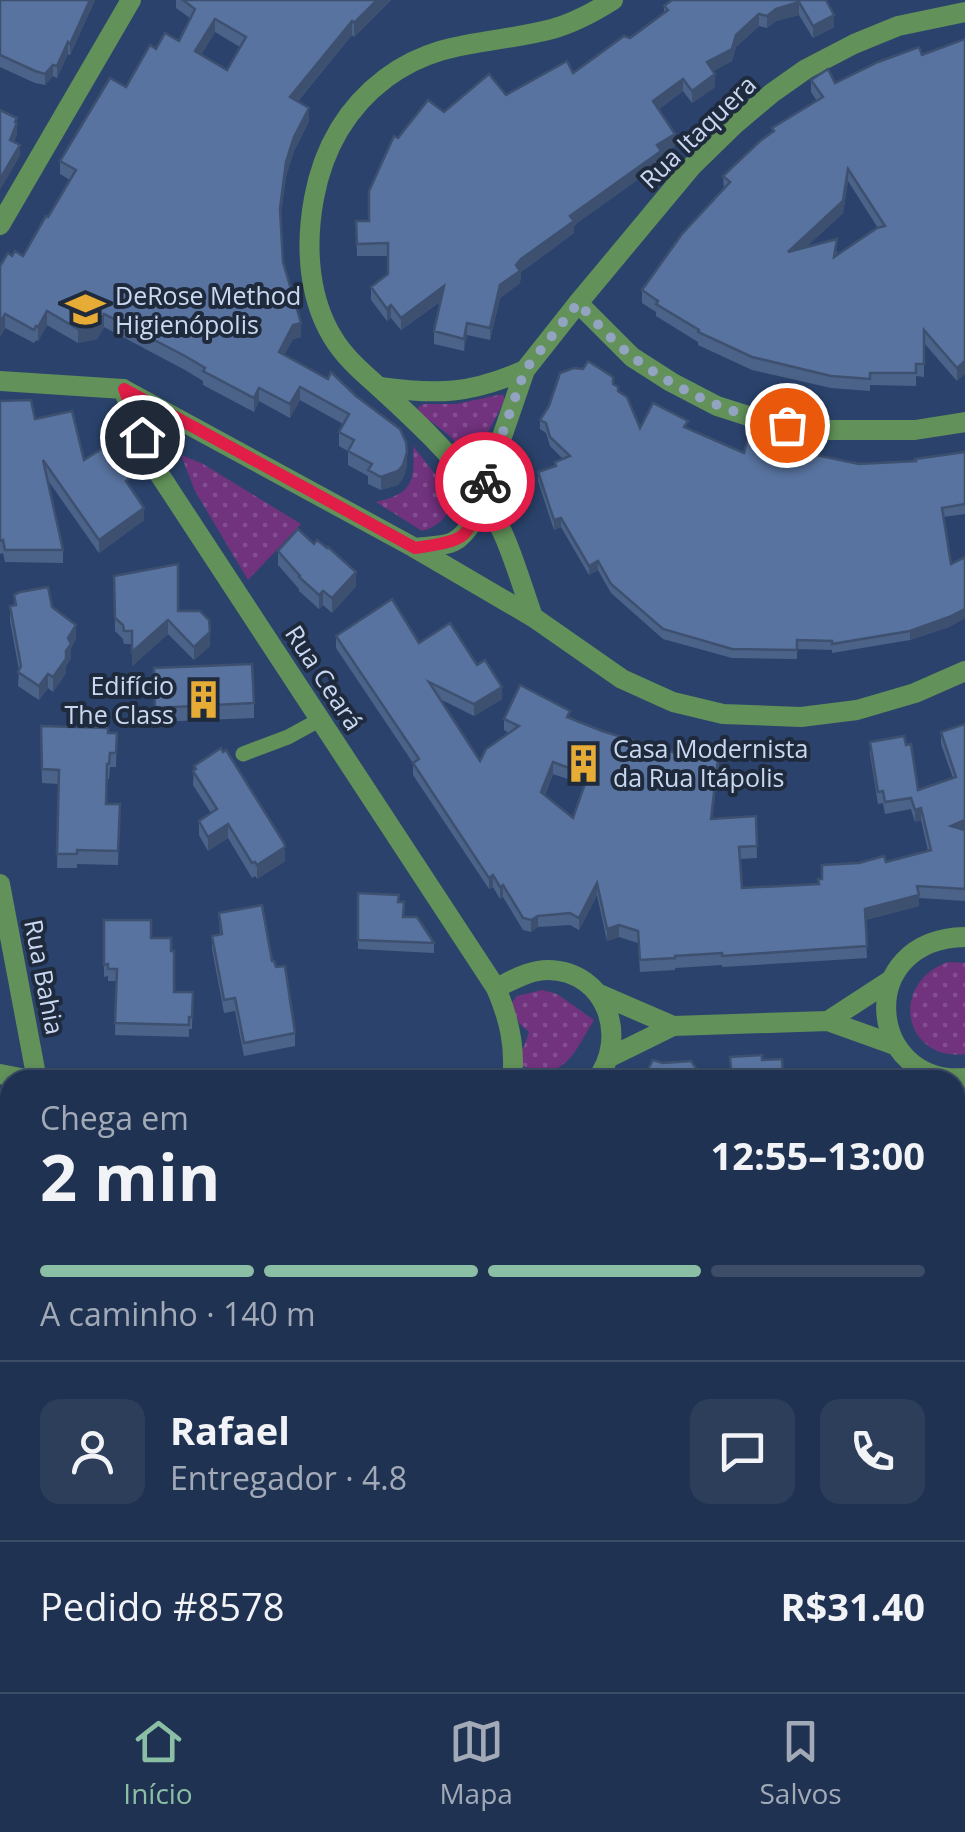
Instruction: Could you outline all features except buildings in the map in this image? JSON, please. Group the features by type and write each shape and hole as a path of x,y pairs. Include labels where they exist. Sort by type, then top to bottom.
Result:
{"street":[{"path":"0,225 131,0"},
{"path":"532,617 506,541 481,494 336,342 312,284 309,244 313,203 320,168 338,130 386,78 423,56 459,44 551,29 586,16 613,0"},
{"name":"Rua Itaquera","path":"415,548 454,542 464,536 473,521 525,370 692,166 734,124 806,68 854,44 898,26 965,12"},
{"path":"578,303 632,356 658,374 718,406 764,421 810,430 915,430 965,422"},
{"path":"380,388 448,393 493,384 525,370"},
{"path":"0,381 124,389 415,548 532,617 622,678 674,702 723,714 801,717 857,710 915,693 965,671"},
{"name":"Rua Ceará","path":"124,389 152,463 496,988 510,1029 513,1070"},
{"path":"485,591 507,573 512,560"},
{"name":"Rua Bahia","path":"0,884 32,1070"},
{"path":"923,1070 910,1062 896,1045 887,1024 890,980 903,960 922,945 944,937 965,936"},
{"path":"496,988 530,973 549,970 570,974 599,994 672,1026"},
{"path":"828,1022 890,980"},
{"path":"599,994 609,1015 612,1038 610,1057 602,1070"},
{"path":"610,1057 672,1026 828,1022 896,1045"}],"lane":[{"path":"242,754 288,738 321,719"}],"shaded area":[{"path":"504,395 504,402 489,430 477,467 449,435 418,412 424,404 456,404"},
{"path":"413,446 452,496 443,519 422,531 376,502 398,495 409,484"},
{"path":"181,455 203,464 301,524 248,580 195,491"},
{"path":"948,962 965,963 965,1054 945,1053 928,1046 911,1019 916,987 929,973"},
{"path":"542,990 557,994 594,1020 574,1052 559,1067 537,1070 523,1066 520,1057 529,1032 519,1023 511,1004 517,996"}],"way so far":[{"path":"485,482 525,370 578,303 632,356 671,382 718,406 787,425"}],"place":[{"name":"DeRose Method Higienópolis","path":"85,310"},
{"name":"Edifício The Class","path":"204,700"},
{"name":"Casa Modernista da Rua Itápolis","path":"583,763"}],"route":[{"path":"142,437 124,389 415,548 454,542 464,536 485,482"}]}
